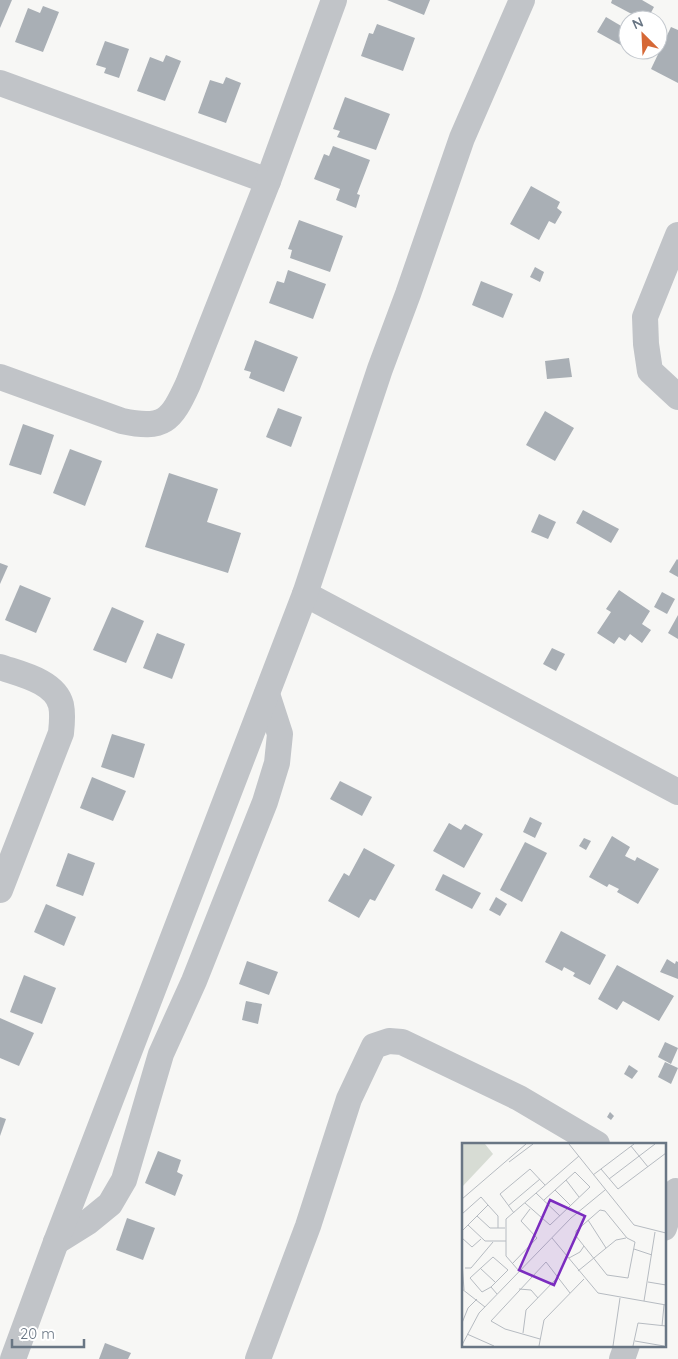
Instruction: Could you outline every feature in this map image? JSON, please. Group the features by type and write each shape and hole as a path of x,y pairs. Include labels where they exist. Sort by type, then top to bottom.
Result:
{"street":[{"path":"0,378 122,421 142,425 159,422 172,415 188,384 268,181 334,0"},
{"path":"14,1359 56,1242 305,594 380,369 462,138 522,0"},
{"path":"0,83 268,181"},
{"path":"678,235 645,318 650,371 678,397"},
{"path":"305,594 678,792"},
{"path":"0,667 42,684 54,693 60,704 62,719 61,733 0,890"},
{"path":"56,1242 88,1222 110,1204 124,1180 161,1054 194,981 265,802 277,763 280,734 267,694"},
{"path":"192,886 225,902"},
{"path":"258,1359 308,1226 349,1099 374,1046 389,1041 402,1042 519,1098 595,1143"},
{"path":"666,1219 673,1189"},
{"path":"622,1359 627,1346"}],"building":[{"path":"0,0 12,0 0,28"},
{"path":"387,0 430,0 424,15"},
{"path":"612,0 642,0 654,7 652,10 624,10 611,3"},
{"path":"43,6 59,12 43,52 15,42 28,8 40,13"},
{"path":"606,17 618,24 618,44 597,32"},
{"path":"377,24 415,38 403,71 361,56 369,33 373,34"},
{"path":"671,27 678,30 678,83 651,69 655,60 668,60 668,33"},
{"path":"105,41 129,49 119,78 104,73 106,68 96,65"},
{"path":"166,55 181,61 165,101 137,91 150,57 163,62"},
{"path":"226,77 241,83 226,123 198,113 210,80 223,84"},
{"path":"345,97 390,114 376,150 337,137 340,131 333,129"},
{"path":"333,146 370,160 357,194 360,195 356,208 336,200 340,189 314,179 324,154 329,156"},
{"path":"531,186 560,202 557,208 562,212 555,224 549,221 539,240 510,224"},
{"path":"299,220 343,236 330,272 290,258 292,250 288,249"},
{"path":"535,267 544,272 540,282 530,277"},
{"path":"288,270 326,284 313,319 269,303 277,281 284,283"},
{"path":"481,281 513,294 503,318 472,305"},
{"path":"255,340 298,357 284,392 249,378 251,372 244,370"},
{"path":"569,358 572,377 547,379 545,361"},
{"path":"278,408 302,417 291,447 266,437"},
{"path":"545,411 574,428 555,461 526,445"},
{"path":"23,424 54,435 41,475 9,465"},
{"path":"70,449 102,461 85,506 53,493"},
{"path":"169,473 218,489 207,522 241,533 228,573 145,547"},
{"path":"583,510 619,529 611,543 576,523"},
{"path":"539,514 556,522 548,539 531,532"},
{"path":"678,560 678,577 669,572"},
{"path":"0,563 8,566 0,584"},
{"path":"20,585 51,598 36,633 5,620"},
{"path":"619,590 650,611 642,624 651,630 642,643 630,634 625,641 619,637 614,644 597,633 611,612 606,609"},
{"path":"662,592 675,599 667,614 654,607"},
{"path":"112,607 144,621 126,663 93,650"},
{"path":"678,615 678,639 668,633"},
{"path":"157,633 185,644 172,679 143,668"},
{"path":"552,648 565,654 556,671 543,664"},
{"path":"112,734 145,744 134,778 101,767"},
{"path":"92,777 126,791 113,821 80,808"},
{"path":"340,781 372,797 362,816 330,799"},
{"path":"530,817 542,823 535,838 523,832"},
{"path":"449,823 461,830 465,824 483,834 464,868 433,851"},
{"path":"612,836 630,847 625,856 635,861 637,857 659,869 638,904 617,892 619,889 609,884 607,887 589,877"},
{"path":"584,838 591,841 586,850 579,846"},
{"path":"525,842 547,853 522,902 500,890"},
{"path":"364,848 395,865 375,901 370,899 359,918 328,901 344,873 349,876"},
{"path":"68,853 95,863 83,896 56,886"},
{"path":"443,874 481,893 472,909 435,890"},
{"path":"496,897 507,904 500,916 489,910"},
{"path":"46,904 76,917 64,946 34,932"},
{"path":"561,931 606,955 590,985 573,976 575,973 564,967 562,971 545,962"},
{"path":"667,959 675,964 676,961 678,962 678,979 660,972"},
{"path":"247,961 278,972 269,995 239,984"},
{"path":"617,965 674,996 659,1021 623,1001 617,1010 598,999"},
{"path":"24,975 56,988 42,1024 10,1012"},
{"path":"246,1001 262,1004 258,1024 242,1020"},
{"path":"0,1018 34,1033 19,1066 0,1058"},
{"path":"665,1042 678,1048 671,1064 658,1057"},
{"path":"665,1062 678,1068 671,1084 658,1077"},
{"path":"629,1065 638,1071 632,1079 624,1074"},
{"path":"610,1112 614,1116 611,1120 607,1117"},
{"path":"0,1117 6,1119 0,1136"},
{"path":"158,1151 181,1160 177,1172 183,1175 175,1196 145,1183"},
{"path":"127,1218 155,1228 143,1260 116,1250"},
{"path":"105,1343 131,1353 128,1359 99,1359"}]}
